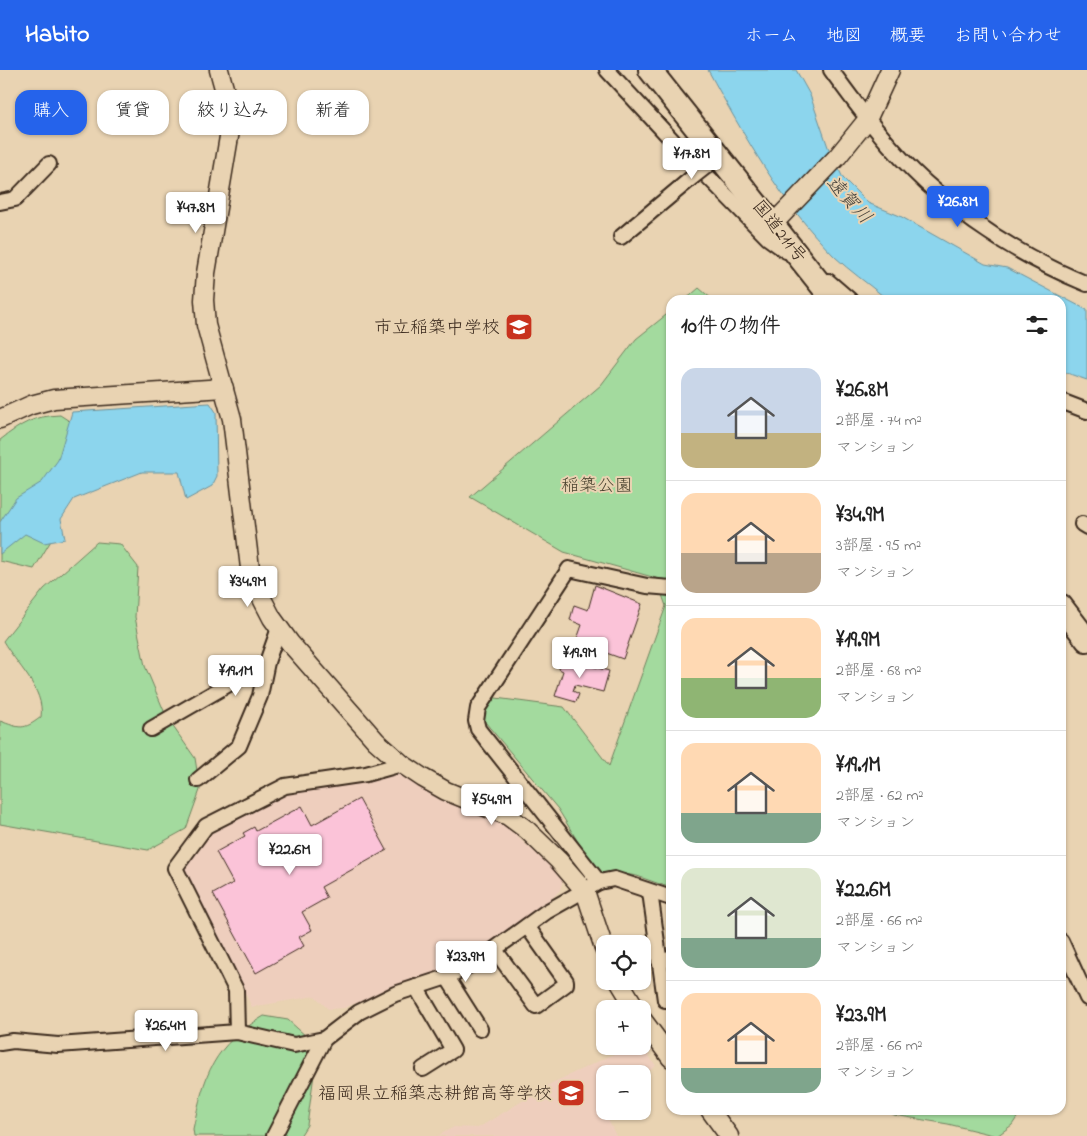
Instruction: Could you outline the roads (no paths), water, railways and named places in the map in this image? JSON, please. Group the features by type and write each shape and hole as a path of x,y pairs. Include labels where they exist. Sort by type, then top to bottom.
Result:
{"highway":[{"name":"国道211号","path":"650,70 713,160 777,220 801,258 829,295"},
{"path":"1066,612 1086,637"}],"street":[{"path":"219,70 227,99 231,125 206,272 204,300 206,325 232,419 250,568 258,593 279,628 353,717 402,764 446,791 508,816 592,886"},
{"path":"607,70 768,238 801,258 844,295"},
{"path":"831,70 867,120 926,183 978,226 1021,252 1087,284"},
{"path":"777,220 838,156 867,120 890,70"},
{"path":"621,237 713,160"},
{"path":"0,202 15,199 49,164"},
{"path":"0,418 31,405 54,399 224,388"},
{"path":"1066,403 1087,411"},
{"path":"602,935 592,886 478,729 476,721 478,708 569,569 647,586 666,588"},
{"path":"198,780 240,746 260,696 267,662 279,628"},
{"path":"151,729 267,662"},
{"path":"236,1032 236,990 175,868 206,826 284,786 366,774 402,764"},
{"path":"274,1136 324,1039 359,1012 395,994 447,976 481,959 546,912 592,886 614,879 666,897"},
{"path":"650,892 665,960 666,1000"},
{"path":"495,950 536,1006 566,984 566,980 527,926"},
{"path":"1066,952 1087,998"},
{"path":"447,976 480,1029"},
{"path":"416,987 453,1050 423,1070"},
{"path":"651,1031 666,1051"},
{"path":"0,1043 13,1041 58,1045 236,1032 294,1045 324,1039"},
{"path":"714,1115 729,1136"}],"water":[{"name":"遠賀川","path":"708,70 796,70 810,95 828,147 843,178 868,203 900,216 985,264 1007,268 1058,295 882,295 835,257 798,215 765,168"},
{"path":"1066,299 1087,310 1087,380 1066,373"},
{"path":"210,403 216,412 217,476 212,486 186,500 179,472 142,472 74,499 61,519 65,539 44,543 25,534 0,554 0,522 16,498 42,482 58,460 72,412"}],"place":[{"name":"市立稲築中学校","path":"519,327"},
{"name":"福岡県立稲築志耕館高等学校","path":"571,1093"}],"park label":[{"name":"稲築公園","path":"597,485"}]}
